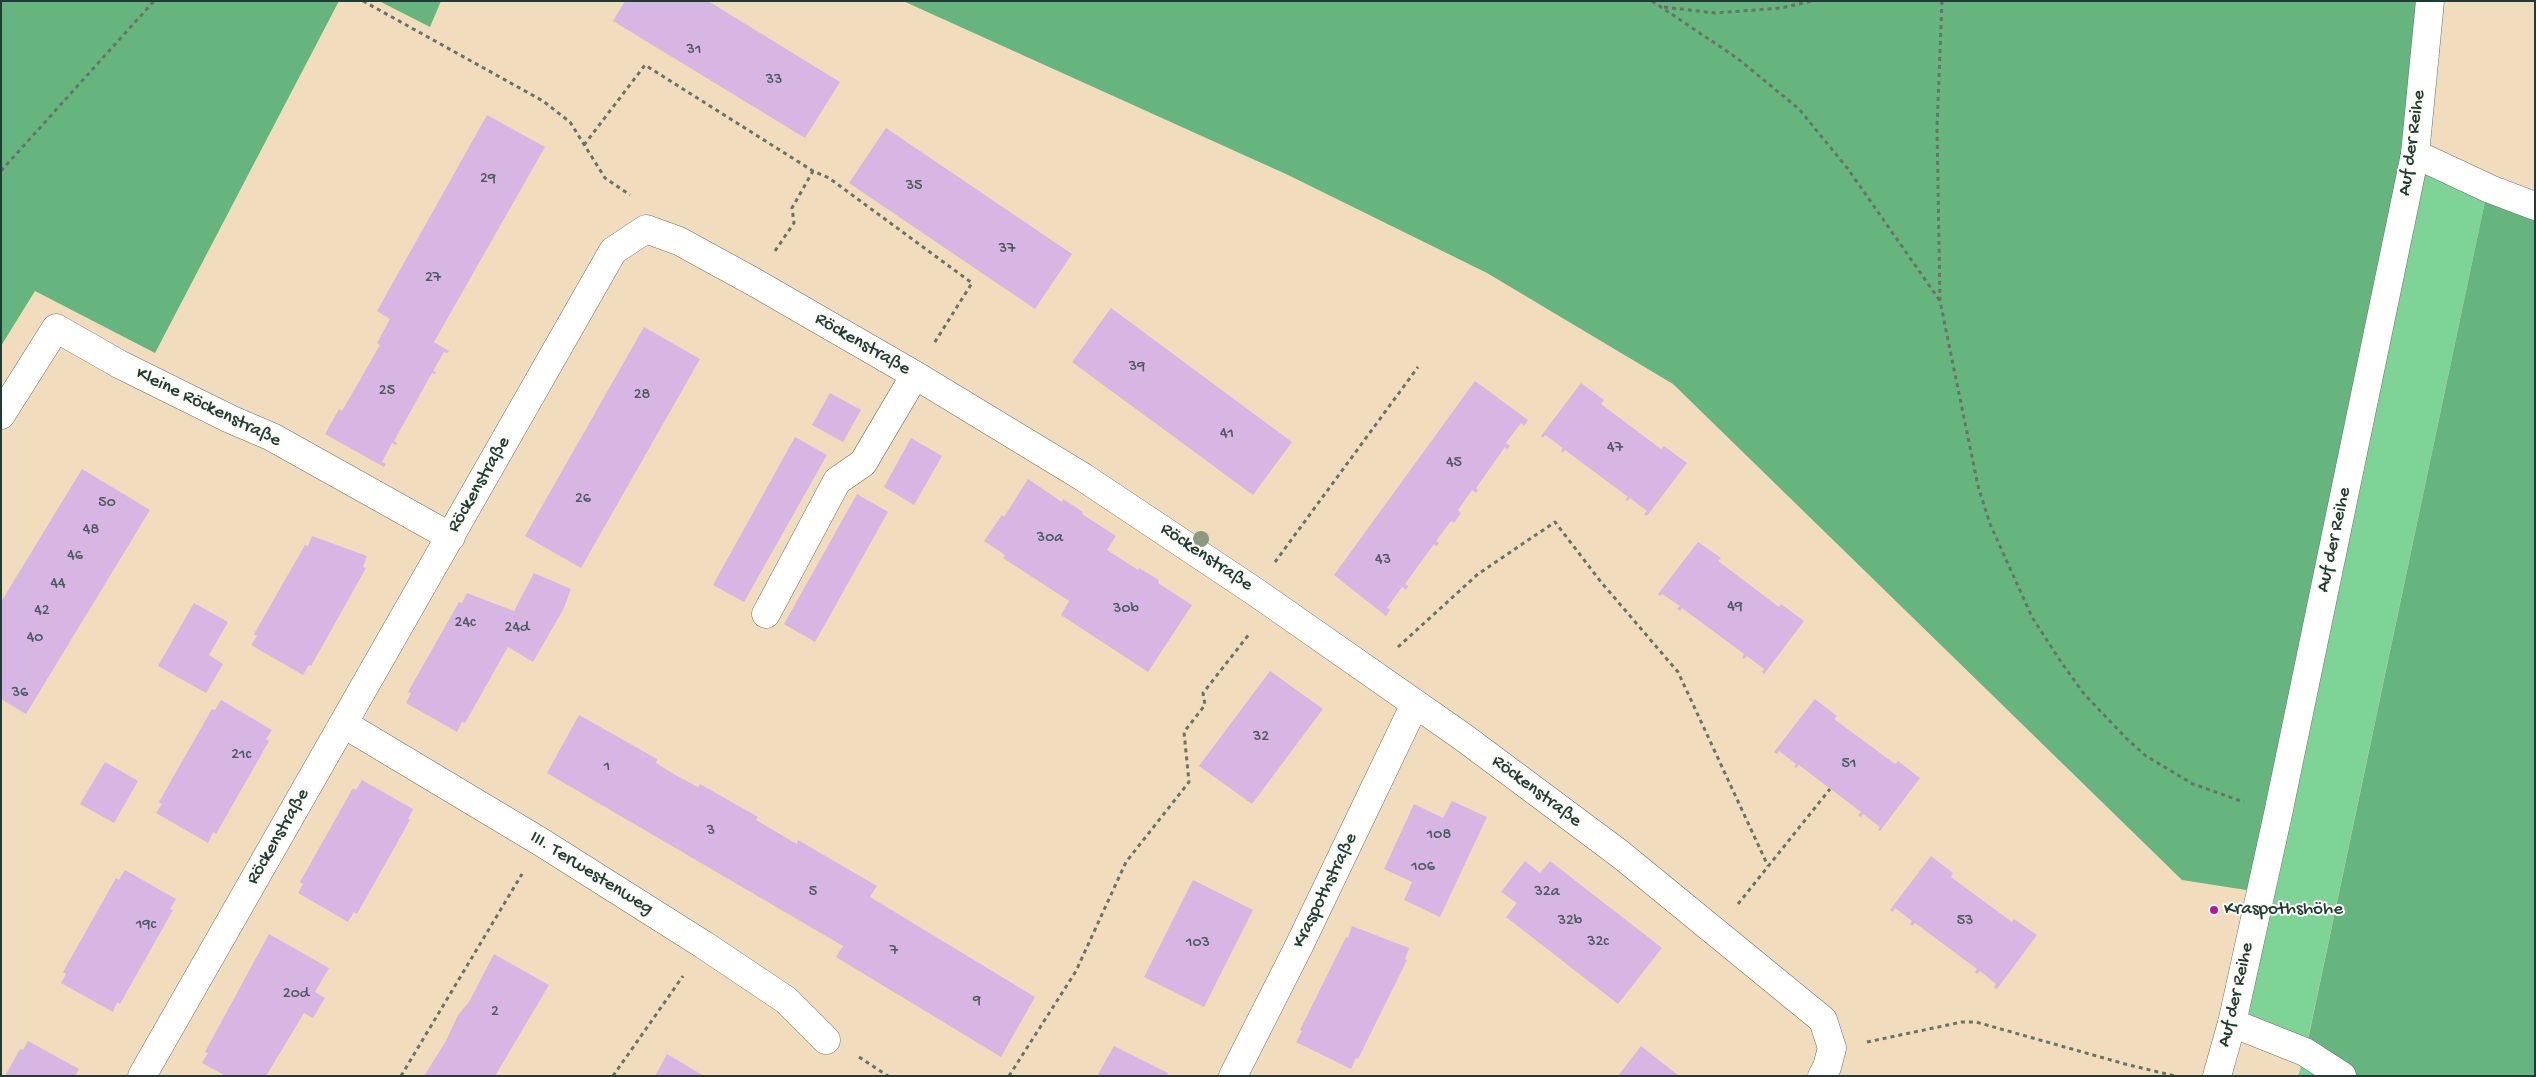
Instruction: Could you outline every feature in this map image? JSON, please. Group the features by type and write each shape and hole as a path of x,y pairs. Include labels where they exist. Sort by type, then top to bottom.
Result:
{"street":[{"name":"Auf der Reihe","path":"2217,1076 2232,1023 2278,814 2415,154 2430,1"},
{"path":"2415,154 2490,189 2535,206"},
{"name":"Röckenstraße","path":"142,1076 613,250 646,229 679,242 754,282 914,375 1083,477 1263,597 1463,737 1620,854 1823,1020 1832,1048"},
{"name":"Kleine Röckenstraße","path":"1,415 56,328 119,364 230,420 272,437 450,537"},
{"path":"766,614 838,482 863,463 914,375"},
{"name":"Kraspothstraße","path":"1233,1076 1299,946 1416,704"},
{"name":"III. Terwestenweg","path":"344,724 541,842 704,945 786,1000 826,1040"},
{"path":"2232,1023 2305,1052 2342,1076"},
{"path":"1822,1076 1827,1067 1832,1048"}],"path":[{"path":"1,171 154,1"},
{"path":"363,1 543,102 570,122 605,178 647,206 646,229"},
{"path":"1652,1 1737,58 1799,109 1848,169 1940,301"},
{"path":"1662,7 1715,13 1781,8 1812,1"},
{"path":"1942,1 1937,127 1940,301 1978,486 1990,524 2017,588 2061,662 2085,696 2126,739 2146,756 2193,784 2278,814"},
{"path":"584,145 645,65 813,171 829,178 972,283 914,375"},
{"path":"754,282 794,223 792,208 813,171"},
{"path":"1009,1076 1076,971 1126,862 1189,782 1184,732 1205,704 1203,693 1263,597 1418,367"},
{"path":"1370,672 1478,574 1556,522 1601,582 1678,672 1768,866"},
{"path":"1716,932 1830,788"},
{"path":"401,1076 541,842"},
{"path":"613,1076 704,945"},
{"path":"1832,1048 1962,1022 1976,1022 2125,1064 2175,1076"}],"green space":[{"path":"1,1 339,1 155,353 35,291 1,346"},
{"path":"379,1 441,1 430,27"},
{"path":"903,1 2427,1 2414,154 2259,892 2182,880 1673,384 1487,273 1288,175"},
{"path":"2414,154 2490,189 2484,206 2305,1053 2341,1076 2298,1076 2305,1054 2233,1024"},
{"path":"2490,189 2535,206 2535,1076 2341,1076 2305,1054 2484,206"}],"building":[{"path":"625,1 708,1 840,82 805,138 613,21"},
{"path":"487,115 545,147 434,342 449,351 447,353 444,352 433,371 436,372 435,374 432,373 394,441 397,443 396,445 392,443 382,462 386,464 384,467 325,434 339,409 342,411 380,345 377,343 390,319 377,311"},
{"path":"886,128 1072,254 1035,309 849,183"},
{"path":"1111,308 1292,442 1253,495 1072,362"},
{"path":"644,327 700,359 581,568 525,536"},
{"path":"1475,381 1528,420 1524,426 1521,423 1506,443 1510,446 1507,449 1505,447 1476,488 1478,490 1476,493 1472,490 1458,510 1461,513 1454,523 1451,521 1436,541 1439,543 1437,546 1434,544 1405,584 1408,586 1406,590 1402,587 1387,608 1390,610 1386,616 1334,575"},
{"path":"1581,383 1604,400 1601,404 1661,449 1664,446 1687,463 1647,516 1644,514 1647,511 1630,498 1627,501 1625,500 1628,497 1565,450 1563,453 1561,451 1563,448 1545,435 1543,438 1541,436"},
{"path":"830,393 861,410 843,442 812,425"},
{"path":"795,437 827,455 744,602 713,585"},
{"path":"911,438 942,456 914,505 884,487"},
{"path":"82,469 150,510 26,714 1,699 1,602"},
{"path":"1028,479 1062,502 1063,499 1116,536 1107,550 1138,570 1139,568 1159,580 1158,583 1192,605 1148,672 1061,615 1069,601 1003,558 1005,555 984,541 1002,515 1004,517"},
{"path":"857,494 888,512 815,642 784,624"},
{"path":"312,536 367,556 363,567 366,568 311,666 309,665 303,675 251,645 257,636 254,634 305,545 308,546"},
{"path":"1698,542 1721,558 1718,561 1779,607 1781,604 1804,621 1764,674 1762,672 1764,669 1747,656 1744,659 1742,658 1744,654 1682,608 1680,611 1677,609 1680,606 1662,594 1660,596 1658,594"},
{"path":"534,573 571,589 564,608 533,662 508,647 465,723 462,722 457,732 406,703 411,693 408,692 459,602 462,603 467,593 514,611"},
{"path":"194,603 228,622 209,655 223,664 206,693 158,666"},
{"path":"1270,671 1323,709 1252,804 1199,766"},
{"path":"1815,699 1837,716 1834,719 1895,764 1898,761 1920,778 1880,831 1878,830 1880,827 1863,814 1861,817 1858,815 1861,812 1799,765 1796,768 1794,767 1796,764 1779,751 1777,754 1774,752"},
{"path":"221,700 272,730 266,739 269,741 216,834 213,832 208,843 156,813 162,804 159,802 212,709 215,710"},
{"path":"579,715 657,759 656,763 677,776 698,787 700,784 758,817 756,820 797,844 798,840 877,886 870,897 1035,997 1001,1057 836,957 843,946 547,773"},
{"path":"105,762 138,781 114,823 80,804"},
{"path":"362,780 413,809 408,819 410,820 357,914 354,912 348,922 298,893 303,884 300,882 353,788 356,790"},
{"path":"1452,801 1487,817 1440,917 1404,900 1412,882 1384,869 1414,804 1443,818"},
{"path":"1931,856 1953,873 1951,877 2012,922 2014,919 2037,935 1997,989 1994,987 1996,984 1980,971 1977,974 1975,972 1977,969 1915,923 1912,926 1910,924 1912,921 1895,908 1893,912 1890,910"},
{"path":"1525,861 1540,873 1550,861 1662,948 1618,1004 1506,917 1517,903 1501,892"},
{"path":"125,870 176,899 170,909 173,910 120,1004 117,1002 113,1012 61,983 66,974 63,972 116,878 119,880"},
{"path":"1193,880 1253,910 1204,1007 1144,977"},
{"path":"1352,926 1409,948 1405,959 1407,960 1358,1059 1356,1058 1351,1069 1296,1042 1302,1031 1300,1030 1346,937 1348,938"},
{"path":"269,934 329,968 315,992 325,998 313,1018 304,1013 266,1076 226,1076 202,1063 208,1053 205,1052"},
{"path":"494,954 549,985 495,1076 424,1076 446,1041 458,1015 469,1002"},
{"path":"28,1041 79,1069 75,1076 5,1076 20,1049 23,1050"},
{"path":"1114,1046 1168,1073 1167,1076 1097,1076"},
{"path":"1641,1046 1679,1076 1618,1076"},
{"path":"667,1054 704,1076 655,1076"}],"place":[{"name":"Kraspothshöhe","path":"2214,910"}]}
